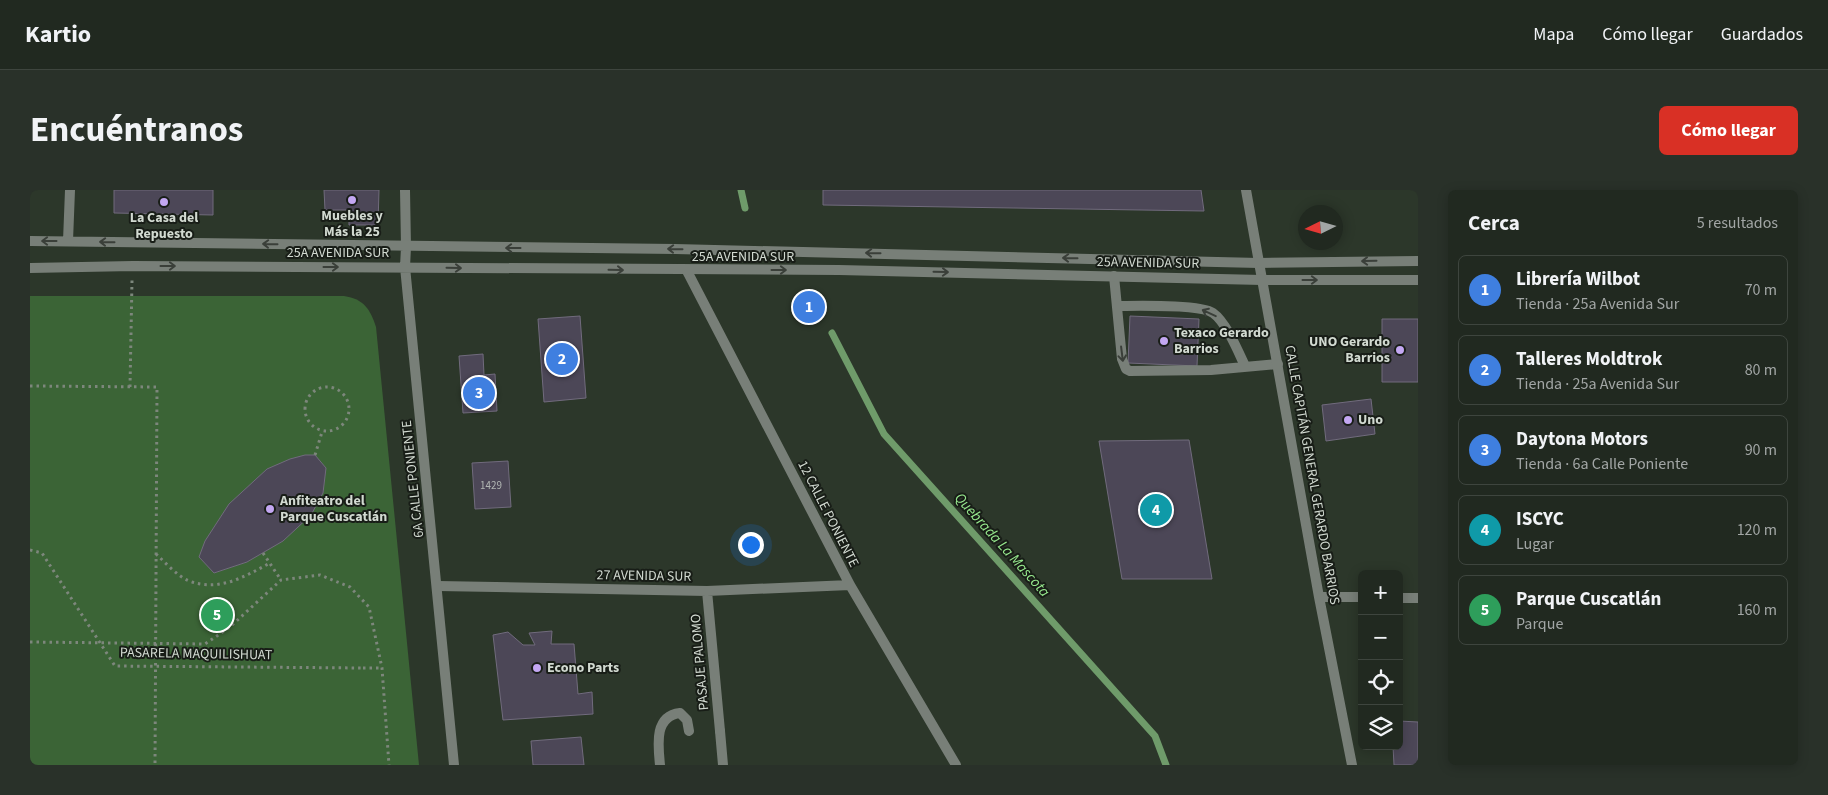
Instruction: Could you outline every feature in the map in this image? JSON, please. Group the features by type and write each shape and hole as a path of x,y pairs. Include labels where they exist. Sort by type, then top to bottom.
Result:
{"street":[{"path":"68,241 70,190"},
{"name":"6A CALLE PONIENTE","path":"405,190 405,267 438,586 454,765"},
{"name":"CALLE CAPITÁN GENERAL GERARDO BARRIOS","path":"1246,190 1319,597 1352,765"},
{"name":"25A AVENIDA SUR","path":"30,241 675,249 1259,262 1418,260"},
{"name":"25A AVENIDA SUR","path":"30,268 133,266 687,271 849,270 1262,280 1418,280"},
{"name":"12 CALLE PONIENTE","path":"687,271 850,585 956,765"},
{"path":"1114,276 1122,360 1126,369 1130,371 1211,370 1278,364"},
{"path":"1117,306 1200,309 1213,313 1221,321 1245,366"},
{"name":"27 AVENIDA SUR","path":"438,586 707,591 850,585"},
{"name":"PASAJE PALOMO","path":"707,591 723,765"},
{"path":"1319,597 1358,597"},
{"path":"1403,598 1418,598"},
{"path":"660,765 658,739 664,720 671,714 680,713 687,720 689,731"}],"path":[{"path":"130,387 133,266"},
{"path":"30,386 157,387 155,765"},
{"path":"319,388 334,388 341,392 349,404 347,419 337,430 322,432 310,424 306,418 305,403 313,391 319,388"},
{"path":"315,455 322,432"},
{"name":"PASARELA MAQUILISHUAT","path":"30,550 42,553 115,666 382,668"},
{"path":"263,553 281,580"},
{"path":"156,554 188,581 219,585 237,580 270,563"},
{"path":"30,642 205,644 230,627 281,580 320,575 350,587 369,607 382,668 389,765"}],"green space":[{"path":"30,296 344,296 361,302 369,310 376,327 419,765 30,765"}],"building":[{"name":"La Casa del Repuesto","path":"114,190 213,190 213,215 114,213"},
{"name":"Muebles y Más la 25","path":"324,190 379,190 378,225 349,225 349,210 325,210"},
{"path":"823,190 1201,190 1204,211 823,205"},
{"path":"580,316 586,398 544,402 538,319"},
{"name":"Texaco Gerardo Barrios","path":"1130,316 1199,319 1197,366 1128,363"},
{"name":"UNO Gerardo Barrios","path":"1382,319 1418,319 1418,382 1382,382"},
{"path":"483,354 484,375 495,374 497,411 463,413 459,356"},
{"name":"Uno","path":"1371,399 1375,434 1326,441 1322,405"},
{"path":"1189,440 1212,579 1122,579 1099,441"},
{"name":"Anfiteatro del Parque Cuscatlán","path":"305,455 315,455 326,468 323,493 311,515 283,541 247,562 214,573 199,557 205,541 229,504 267,469"},
{"path":"508,461 511,507 475,509 472,463"},
{"name":"Econo Parts","path":"552,631 551,644 574,644 578,694 592,692 593,714 503,720 493,635 508,632 523,645 535,645 529,633"},
{"path":"1403,721 1418,722 1418,765 1394,765 1393,750 1403,750"},
{"path":"581,737 584,765 533,765 531,741"}],"waterway":[{"name":"Quebrada La Mascota","path":"741,190 745,208"},
{"name":"Quebrada La Mascota","path":"832,333 884,434 1155,736 1166,765"}],"place":[{"name":"Muebles y Más la 25","path":"352,200"},
{"name":"La Casa del Repuesto","path":"164,202"},
{"name":"Librería Wilbot","path":"809,307"},
{"name":"Texaco Gerardo Barrios","path":"1164,341"},
{"name":"UNO Gerardo Barrios","path":"1400,350"},
{"name":"Talleres Moldtrok","path":"562,359"},
{"name":"Daytona Motors","path":"479,393"},
{"name":"Uno","path":"1348,420"},
{"name":"Anfiteatro del Parque Cuscatlán","path":"270,509"},
{"name":"ISCYC","path":"1156,510"},
{"name":"Parque Cuscatlán","path":"217,615"},
{"name":"Econo Parts","path":"537,668"}]}
